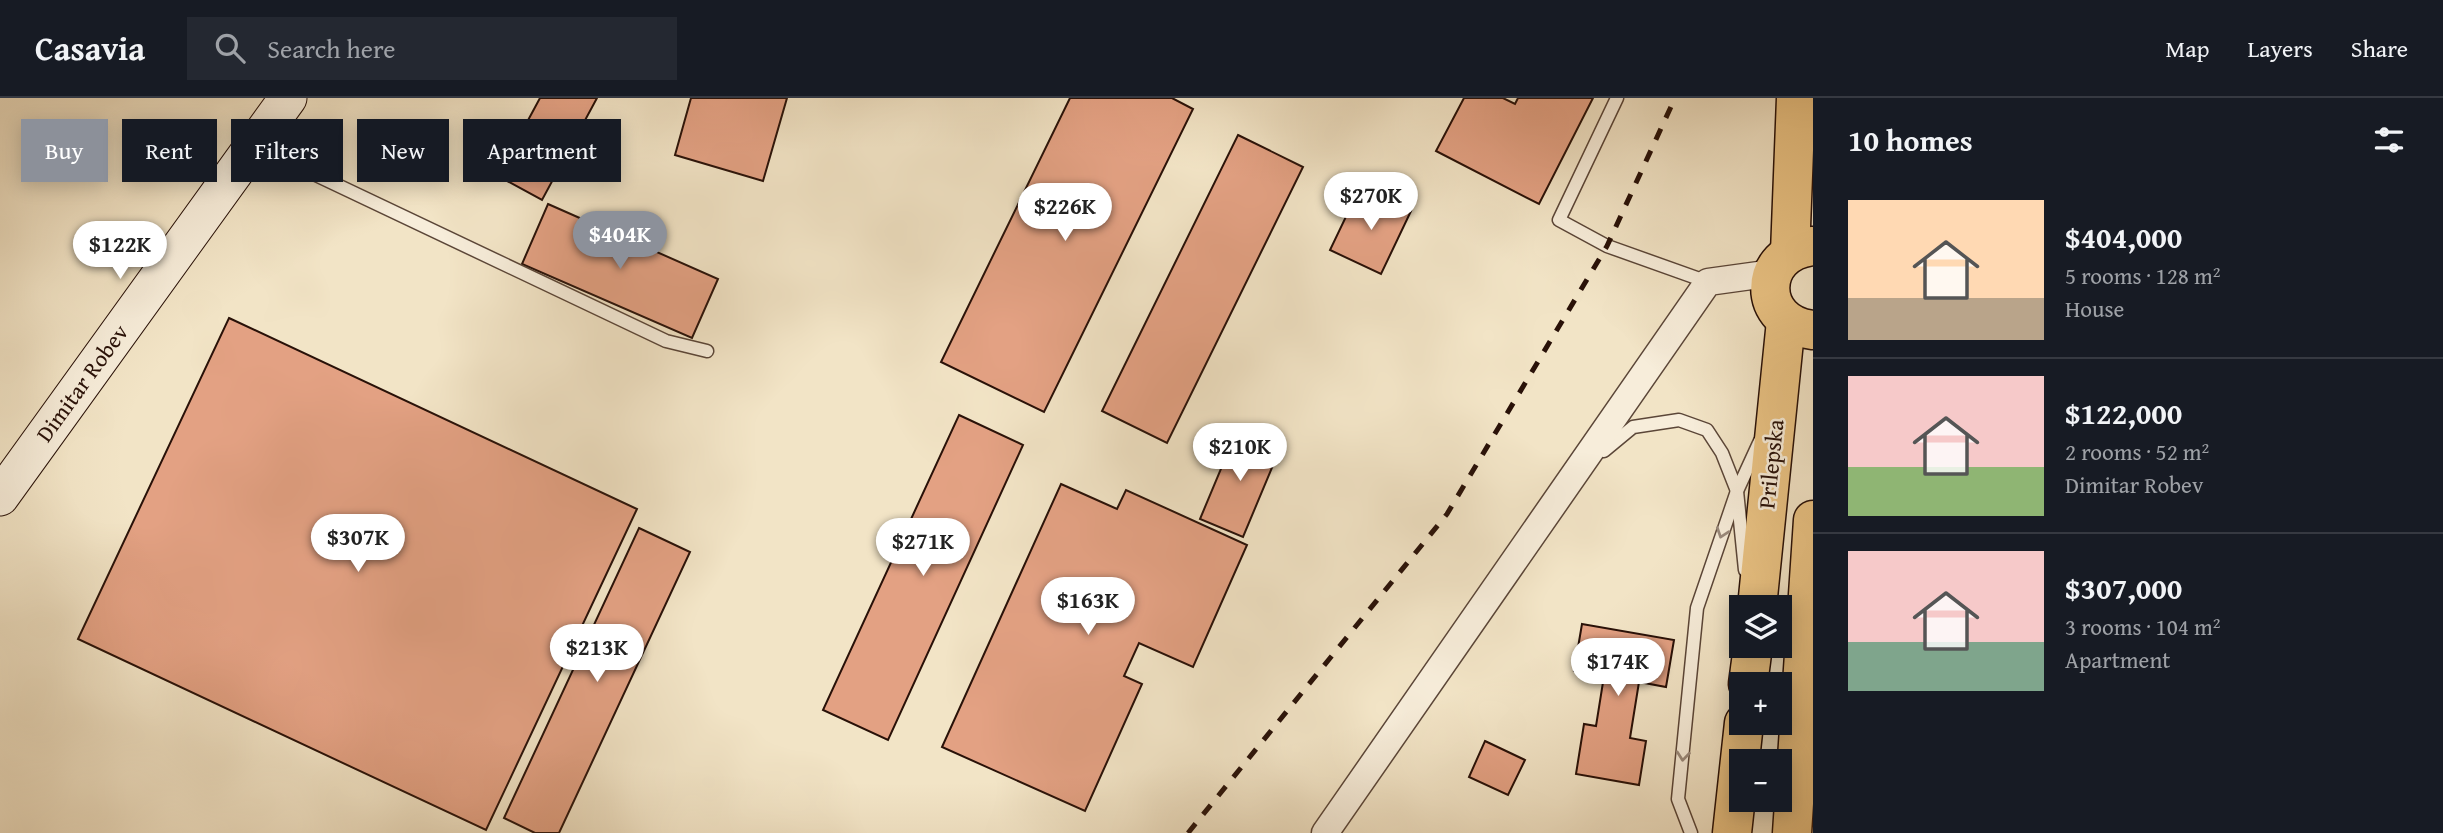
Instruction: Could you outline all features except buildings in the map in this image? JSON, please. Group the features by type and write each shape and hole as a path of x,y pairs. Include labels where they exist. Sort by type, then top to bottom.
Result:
{"main road":[{"path":"1796,98 1792,257 1770,286 1777,312 1800,326"},
{"name":"Prilepska","path":"1757,595 1778,403 1800,326"},
{"path":"1792,833 1813,520"},
{"path":"1732,833 1743,735"}],"street":[{"name":"Dimitar Robev","path":"273,119 288,98"},
{"name":"Dimitar Robev","path":"0,497 231,177"},
{"path":"1325,833 1708,282 1792,257"}],"lane":[{"path":"1617,98 1559,220 1607,247 1708,282"},
{"path":"331,182 666,341 707,351"},
{"path":"1690,833 1678,799 1697,608 1737,491 1778,403"},
{"path":"1537,528 1609,444 1633,427 1679,420 1707,430 1722,453 1737,491 1747,595"}],"railway":[{"path":"1188,833 1447,514 1607,246 1675,98"}]}
